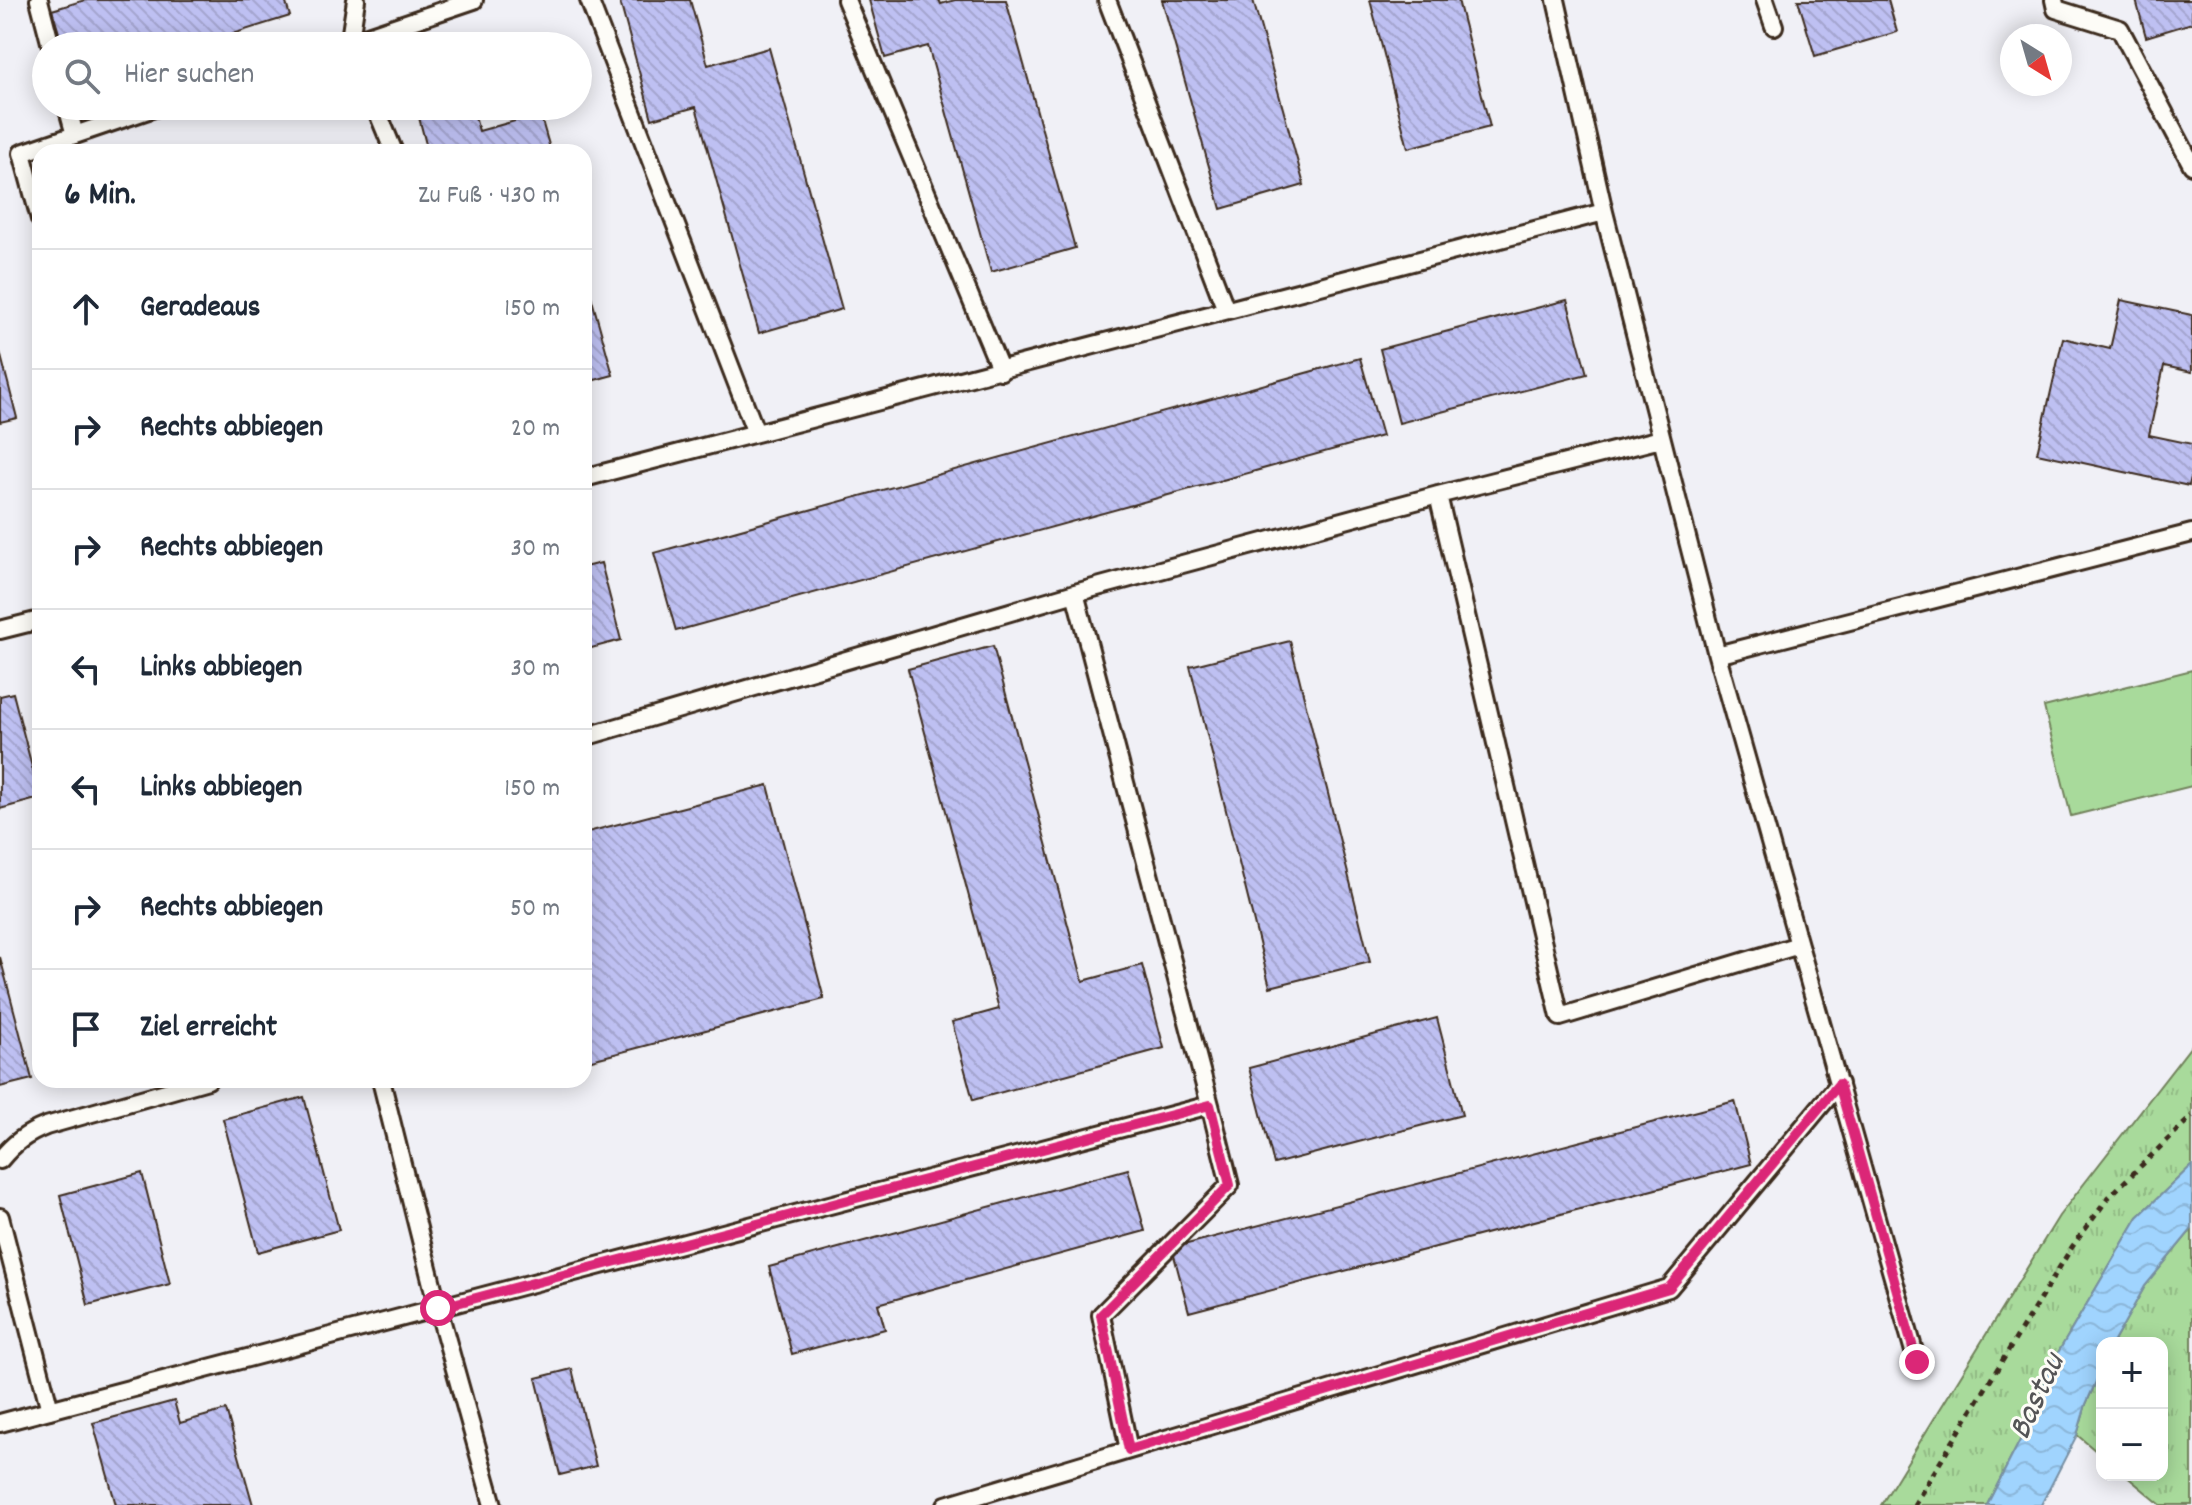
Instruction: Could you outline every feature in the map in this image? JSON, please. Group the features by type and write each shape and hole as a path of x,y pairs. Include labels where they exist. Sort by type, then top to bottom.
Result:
{"lane":[{"path":"39,0 47,32"},
{"path":"348,32 356,0"},
{"path":"382,32 474,0"},
{"path":"589,0 756,433"},
{"path":"846,0 1001,371"},
{"path":"1107,0 1226,310"},
{"path":"1556,0 1604,212 1717,655 1917,1362"},
{"path":"1765,0 1774,26"},
{"path":"2054,0 2056,9 2120,29 2192,165"},
{"path":"71,120 75,135"},
{"path":"48,144 119,120"},
{"path":"381,120 391,144"},
{"path":"32,150 22,153 32,190"},
{"path":"592,476 1604,212"},
{"path":"592,735 1075,593 1438,495 1661,439"},
{"path":"1438,495 1560,1017 1799,945"},
{"path":"1717,655 2192,533"},
{"path":"1075,593 1230,1185 1101,1315 1129,1450"},
{"path":"0,630 32,622"},
{"path":"946,1505 1669,1288 1839,1084"},
{"path":"0,1160 13,1144 28,1133 180,1088"},
{"path":"383,1088 438,1308 493,1505"},
{"path":"0,1423 1210,1105"},
{"path":"0,1217 50,1410"}],"path":[{"path":"1914,1505 2072,1247 2109,1197 2192,1116"}],"green space":[{"path":"2192,670 2192,786 2071,816 2044,707"},
{"path":"2192,1045 2192,1165 2138,1217 2049,1368 2032,1417 1987,1505 1881,1505 2059,1216"},
{"path":"2192,1229 2192,1505 2161,1505 2132,1481 2168,1481 2168,1337 2116,1337 2145,1286"},
{"path":"2096,1382 2096,1451 2077,1435"}],"water":[{"path":"2192,1165 2192,1229 2145,1286 2116,1337 2096,1337 2096,1382 2077,1435 2041,1505 1987,1505 2032,1417 2049,1368 2138,1217"}],"building":[{"path":"85,0 285,0 290,16 239,32 59,32 52,10"},
{"path":"690,0 708,65 769,48 842,309 759,333 696,107 652,119 620,2"},
{"path":"869,0 939,0 941,4 955,0 1006,0 1075,248 991,272 928,46 885,58"},
{"path":"1162,0 1253,0 1304,185 1221,209"},
{"path":"1370,0 1458,0 1490,127 1408,148"},
{"path":"1798,0 1888,0 1897,32 1815,56"},
{"path":"2136,0 2192,0 2192,23 2146,37"},
{"path":"420,120 476,120 479,131 518,120 542,120 549,144 426,144"},
{"path":"592,300 613,375 592,381"},
{"path":"1567,300 1587,374 1399,423 1380,349"},
{"path":"2121,300 2192,315 2192,372 2164,366 2149,435 2192,444 2189,486 2037,453 2063,338 2110,349"},
{"path":"0,352 17,418 0,422"},
{"path":"1360,358 1382,436 676,631 654,553"},
{"path":"601,563 621,640 592,648 592,565"},
{"path":"1290,641 1370,962 1270,987 1190,666"},
{"path":"993,646 1083,981 1142,965 1164,1048 973,1100 952,1022 999,1009 908,669"},
{"path":"13,693 32,767 32,800 0,809 0,696"},
{"path":"768,785 824,999 592,1060 592,831"},
{"path":"0,957 32,1079 0,1087"},
{"path":"1437,1018 1462,1115 1274,1164 1249,1068"},
{"path":"304,1097 339,1230 258,1252 223,1119"},
{"path":"1735,1101 1751,1164 1189,1312 1172,1248"},
{"path":"1128,1169 1145,1231 878,1304 885,1329 792,1354 769,1267"},
{"path":"142,1173 170,1284 88,1305 60,1195"},
{"path":"572,1369 596,1466 560,1475 536,1378"},
{"path":"174,1401 180,1423 226,1410 253,1505 116,1505 93,1423"}],"route":[{"path":"438,1308 1210,1105 1230,1185 1101,1315 1129,1450 1669,1288 1839,1084 1917,1362"}],"water label":[{"name":"Bastau","path":"2034,1395"}]}
